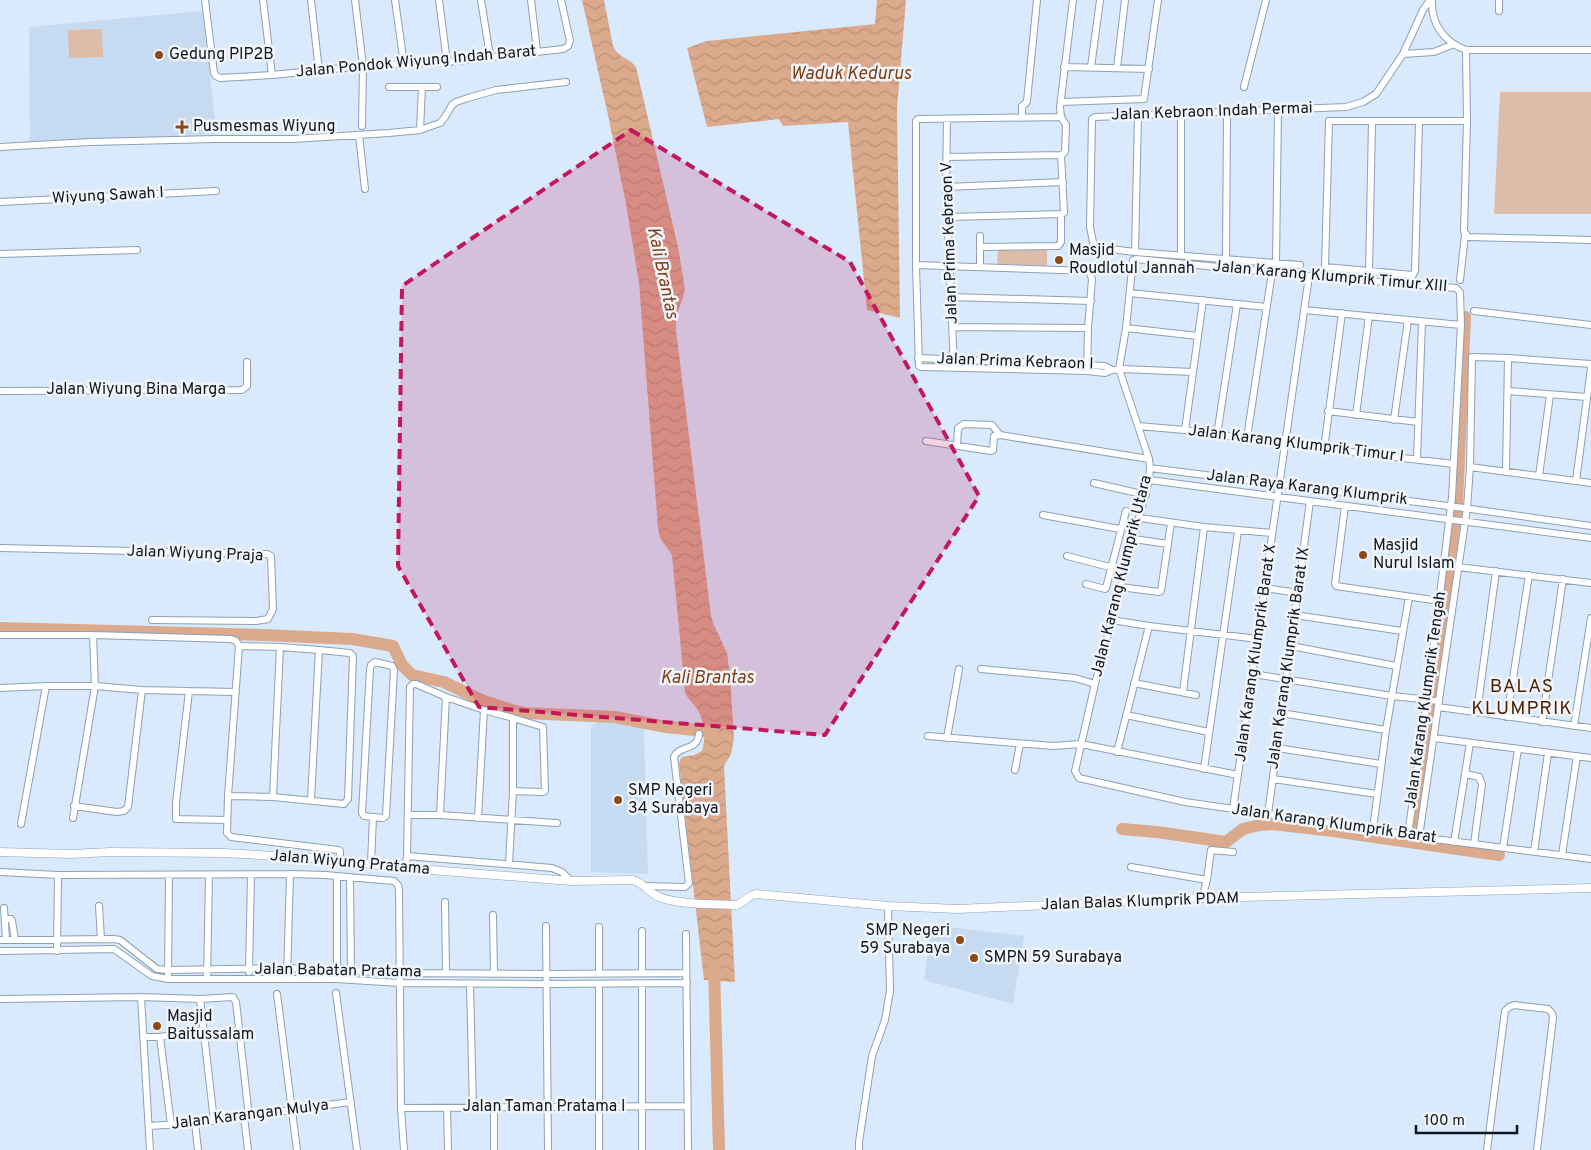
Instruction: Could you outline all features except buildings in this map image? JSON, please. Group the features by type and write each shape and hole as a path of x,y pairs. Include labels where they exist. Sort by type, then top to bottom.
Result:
{"street":[{"name":"Jalan Pondok Wiyung Indah Barat","path":"205,0 214,73 220,78 363,66 447,62 563,49 569,44 561,0"},
{"path":"263,0 272,75"},
{"path":"311,0 319,71"},
{"path":"355,0 363,66 362,126"},
{"path":"395,0 404,64"},
{"path":"439,0 447,62"},
{"path":"481,0 490,56"},
{"path":"530,0 537,51"},
{"path":"1022,113 1022,105 1027,102 1037,0"},
{"path":"947,157 1063,154 1065,151 1066,126 1061,110 1064,67 1073,0"},
{"path":"1091,67 1100,0"},
{"path":"1117,68 1126,0"},
{"path":"1064,67 1149,69 1158,0"},
{"path":"1244,87 1266,0"},
{"path":"1431,0 1438,28 1445,37 1466,50 1591,50"},
{"name":"Jalan Kebraon Indah Permai","path":"1300,265 1181,255 1136,256 1095,248 1092,244 1090,227 1092,119 1095,117 1346,107 1364,102 1377,91 1403,54 1423,10 1431,0"},
{"path":"1499,0 1499,12"},
{"path":"1403,54 1434,52 1454,44"},
{"path":"1460,280 1465,235 1466,50"},
{"name":"Jalan Kebraon Indah Permai","path":"916,264 915,124 918,119 947,119 1061,110 1142,100 1146,97 1149,69"},
{"path":"0,147 90,142 293,139 420,130 440,123 452,105 468,98 496,90 566,82"},
{"path":"389,87 437,87"},
{"path":"420,130 422,87"},
{"path":"1276,263 1278,110"},
{"path":"1226,258 1227,112"},
{"path":"1180,114 1181,255"},
{"name":"Jalan Karang Klumprik Utara","path":"1079,778 1076,772 1092,683 1112,620 1120,587 1118,568 1134,539 1149,480 1150,468 1138,426 1115,369 1126,328 1132,262 1136,256 1138,115"},
{"name":"Jalan Prima Kebraon V","path":"947,119 946,188 954,367"},
{"path":"1419,122 1415,271 1413,275 1325,268 1327,132 1329,121 1467,121"},
{"path":"1369,272 1372,122"},
{"path":"360,135 365,189"},
{"path":"980,247 1058,246 1061,242 1061,214 1064,213 1061,155"},
{"path":"946,188 1063,182"},
{"name":"Wiyung Sawah I","path":"0,202 216,191"},
{"path":"948,217 1061,214"},
{"path":"1465,235 1468,237 1591,240"},
{"path":"980,236 980,266"},
{"path":"0,254 137,250"},
{"name":"Jalan Karang Klumprik Timur XIII","path":"1136,256 1309,276 1456,288 1460,295"},
{"path":"918,358 916,264 1088,271 1092,275 1092,279 1087,368"},
{"path":"1246,438 1272,272"},
{"name":"Jalan Karang Klumprik Barat X","path":"1234,809 1309,276"},
{"path":"1130,293 1267,307"},
{"name":"Jalan Karang Klumprik Tengah","path":"1414,836 1434,738 1434,701 1440,601 1453,506 1461,325 1460,295"},
{"path":"951,297 1091,301"},
{"path":"1186,430 1203,300"},
{"path":"1217,435 1237,304"},
{"path":"1304,310 1461,325"},
{"path":"1474,311 1591,325"},
{"path":"1324,449 1342,313"},
{"path":"1356,415 1369,316"},
{"path":"1394,420 1408,320"},
{"path":"1417,460 1422,322"},
{"path":"952,327 1088,328"},
{"path":"1126,328 1198,336"},
{"name":"Jalan Karang Klumprik Tengah","path":"1414,836 1466,508 1470,467 1472,357 1508,358"},
{"name":"Jalan Prima Kebraon I","path":"1087,368 921,367 919,366 918,358 1087,368 1105,373 1115,369 1193,372"},
{"path":"1506,472 1508,358 1591,366 1576,482"},
{"name":"Jalan Wiyung Bina Marga","path":"0,391 242,390 247,386 247,362"},
{"path":"1508,391 1587,397"},
{"path":"1539,476 1550,395"},
{"path":"1328,411 1418,422"},
{"path":"957,445 958,428 964,424 992,426 1000,435"},
{"name":"Jalan Karang Klumprik Timur I","path":"1138,426 1186,430 1454,464"},
{"path":"926,440 992,450 994,435 1000,435 1146,459"},
{"path":"1470,467 1591,483"},
{"name":"Jalan Raya Karang Klumprik","path":"1150,468 1453,506 1591,526"},
{"name":"Jalan Raya Karang Klumprik","path":"1149,480 1591,538"},
{"path":"1094,483 1146,495"},
{"name":"Jalan Karang Klumprik Barat IX","path":"1268,814 1310,501"},
{"path":"1345,506 1335,585 1440,601"},
{"path":"1086,584 1106,588 1118,568 1120,529 1126,511"},
{"path":"1042,515 1120,529"},
{"path":"1140,518 1238,531 1272,533"},
{"path":"1120,587 1160,591 1171,523"},
{"path":"1183,692 1204,527"},
{"path":"1204,769 1238,531"},
{"path":"1134,539 1168,544"},
{"name":"Jalan Wiyung Praja","path":"0,548 268,554 271,556 273,608 268,619 256,621 152,620"},
{"path":"1067,556 1118,568"},
{"path":"1458,567 1591,582"},
{"path":"1477,712 1496,571"},
{"path":"1507,717 1529,575"},
{"path":"1542,722 1563,579"},
{"path":"1265,588 1298,594"},
{"path":"1373,829 1386,730 1409,597"},
{"path":"1295,615 1402,632"},
{"path":"1574,726 1591,618"},
{"path":"1112,620 1258,638"},
{"path":"1117,752 1149,626"},
{"path":"0,635 93,635 232,639 236,641 239,646 227,833 231,837 338,850 340,851 340,861"},
{"path":"73,818 95,686 93,635"},
{"path":"228,796 273,797 344,804 348,800 353,656 318,650 239,646"},
{"path":"1290,646 1396,666"},
{"path":"273,797 280,647"},
{"path":"311,800 318,650"},
{"path":"375,662 392,666 394,672 386,816 383,818 374,817 364,816 362,813 370,669 371,665 375,662"},
{"path":"947,738 959,669"},
{"path":"981,669 1075,678 1092,683"},
{"path":"1252,674 1434,701 1477,712 1507,717 1591,728"},
{"path":"1134,683 1196,695"},
{"path":"405,868 407,856 410,687 413,684 484,710 543,727 545,791 512,791"},
{"path":"22,824 46,686"},
{"path":"0,688 95,686 142,690 236,692"},
{"path":"74,806 117,812 124,811 128,807 142,690"},
{"path":"189,691 176,803 176,819 227,820"},
{"path":"440,815 446,697"},
{"path":"478,818 484,710"},
{"path":"1281,713 1386,730"},
{"path":"1126,715 1209,732"},
{"path":"509,864 513,718"},
{"path":"644,886 685,887 689,883 674,758 678,752 695,744 699,734"},
{"path":"928,736 1020,744 1081,744 1238,775"},
{"path":"1434,738 1591,758"},
{"path":"1454,842 1470,743"},
{"path":"1016,770 1020,744"},
{"path":"1277,748 1381,764"},
{"path":"1503,848 1518,749"},
{"path":"1534,852 1548,753"},
{"path":"1562,855 1577,756"},
{"path":"1466,774 1478,777 1482,784 1474,844"},
{"name":"Jalan Karang Klumprik Barat","path":"1079,778 1185,802 1454,842 1591,859"},
{"path":"1272,778 1378,794"},
{"path":"408,815 440,815 557,823"},
{"path":"371,864 374,817"},
{"path":"1202,898 1207,880 1211,850 1233,852"},
{"name":"Jalan Wiyung Pratama","path":"0,852 71,854 110,852 224,853 571,881 633,880 639,882 659,898 693,903"},
{"path":"407,856 552,868 562,872 571,881"},
{"path":"1130,867 1207,880"},
{"name":"Jalan Wiyung Pratama","path":"0,872 58,875 252,876 290,874 394,881 398,885 399,890 399,973"},
{"path":"287,979 290,874"},
{"path":"57,951 58,875"},
{"path":"168,979 169,875"},
{"path":"208,979 209,875"},
{"path":"248,979 252,876"},
{"path":"336,979 337,876"},
{"path":"350,877 350,980"},
{"name":"Jalan Balas Klumprik PDAM","path":"693,903 736,905 756,894 888,906 958,909 1202,898 1591,888"},
{"path":"445,902 446,973"},
{"path":"98,906 100,939"},
{"path":"859,1150 872,1056 885,1020 890,990 888,906"},
{"path":"3,940 4,908"},
{"path":"492,915 494,974"},
{"path":"5,919 12,921 15,939"},
{"path":"546,926 548,1150"},
{"path":"599,928 599,974"},
{"path":"642,931 642,974"},
{"path":"686,934 688,1150"},
{"name":"Jalan Babatan Pratama","path":"3,940 120,940 157,969 168,970 288,968 399,973 686,973"},
{"name":"Jalan Babatan Pratama","path":"0,951 114,949 152,976 168,979 336,979 470,984 687,984"},
{"path":"399,973 401,1108 404,1150"},
{"path":"470,984 472,1108"},
{"path":"599,984 599,1150"},
{"path":"642,984 642,1150"},
{"path":"336,993 357,1150"},
{"path":"277,994 297,1150"},
{"path":"0,999 141,997 200,999 232,996 236,1000 247,1117 248,1150"},
{"path":"141,997 150,1150"},
{"path":"200,999 214,1121"},
{"path":"1487,1150 1505,1011 1514,1005 1548,1009 1554,1018 1537,1150"},
{"path":"144,1037 160,1037 203,1030"},
{"path":"160,1037 172,1125"},
{"name":"Jalan Karangan Mulya","path":"149,1126 214,1121 350,1102"},
{"name":"Jalan Taman Pratama I","path":"401,1108 687,1106"},
{"path":"448,1108 448,1150"},
{"path":"494,1108 494,1150"},
{"path":"195,1123 198,1150"}],"highlighted area":[{"path":"631,130 850,262 979,496 825,735 479,707 398,566 402,286"}],"shaded area":[{"path":"202,11 217,134 30,145 29,27"},
{"path":"102,29 103,57 69,58 68,30"},
{"path":"1500,92 1591,92 1591,214 1494,214"},
{"path":"998,248 1047,249 1047,266 997,264"},
{"name":"SMP Negeri 34 Surabaya","path":"601,719 614,720 644,729 648,874 591,872 591,727"},
{"name":"SMPN 59 Surabaya","path":"931,925 1024,936 1013,1004 924,980"}],"water":[{"name":"Kali Brantas","path":"582,0 604,0 613,46 618,53 636,67 678,247 685,289 676,316 676,330 711,616 727,653 730,675 734,738 731,754 724,766 735,982 704,980 679,764 682,757 694,755 702,751 704,731 699,712 685,692 672,555 660,538 658,528 639,283 626,204"},
{"name":"Waduk Kedurus","path":"877,0 906,0 897,108 900,318 867,310 848,122 783,126 779,119 707,127 687,48 707,41 875,24"}],"waterway":[{"path":"1412,842 1457,504 1465,317"},
{"path":"0,628 352,639 393,646 402,665 412,675 444,682 481,700 508,709 524,713 615,717 666,727 713,732"},
{"path":"1122,829 1226,842 1243,829 1272,824 1499,855"},
{"name":"Kali Brantas","path":"714,965 719,1150"}],"place":[{"name":"Gedung PIP2B","path":"159,55"},
{"name":"Pusmesmas Wiyung","path":"182,127"},
{"name":"Masjid Roudlotul Jannah","path":"1059,260"},
{"name":"Masjid Nurul Islam","path":"1363,555"},
{"name":"SMP Negeri 34 Surabaya","path":"618,800"},
{"name":"SMP Negeri 59 Surabaya","path":"960,940"},
{"name":"SMPN 59 Surabaya","path":"974,958"},
{"name":"Masjid Baitussalam","path":"157,1026"}],"district":[{"name":"BALAS KLUMPRIK","path":"1522,698"}]}
